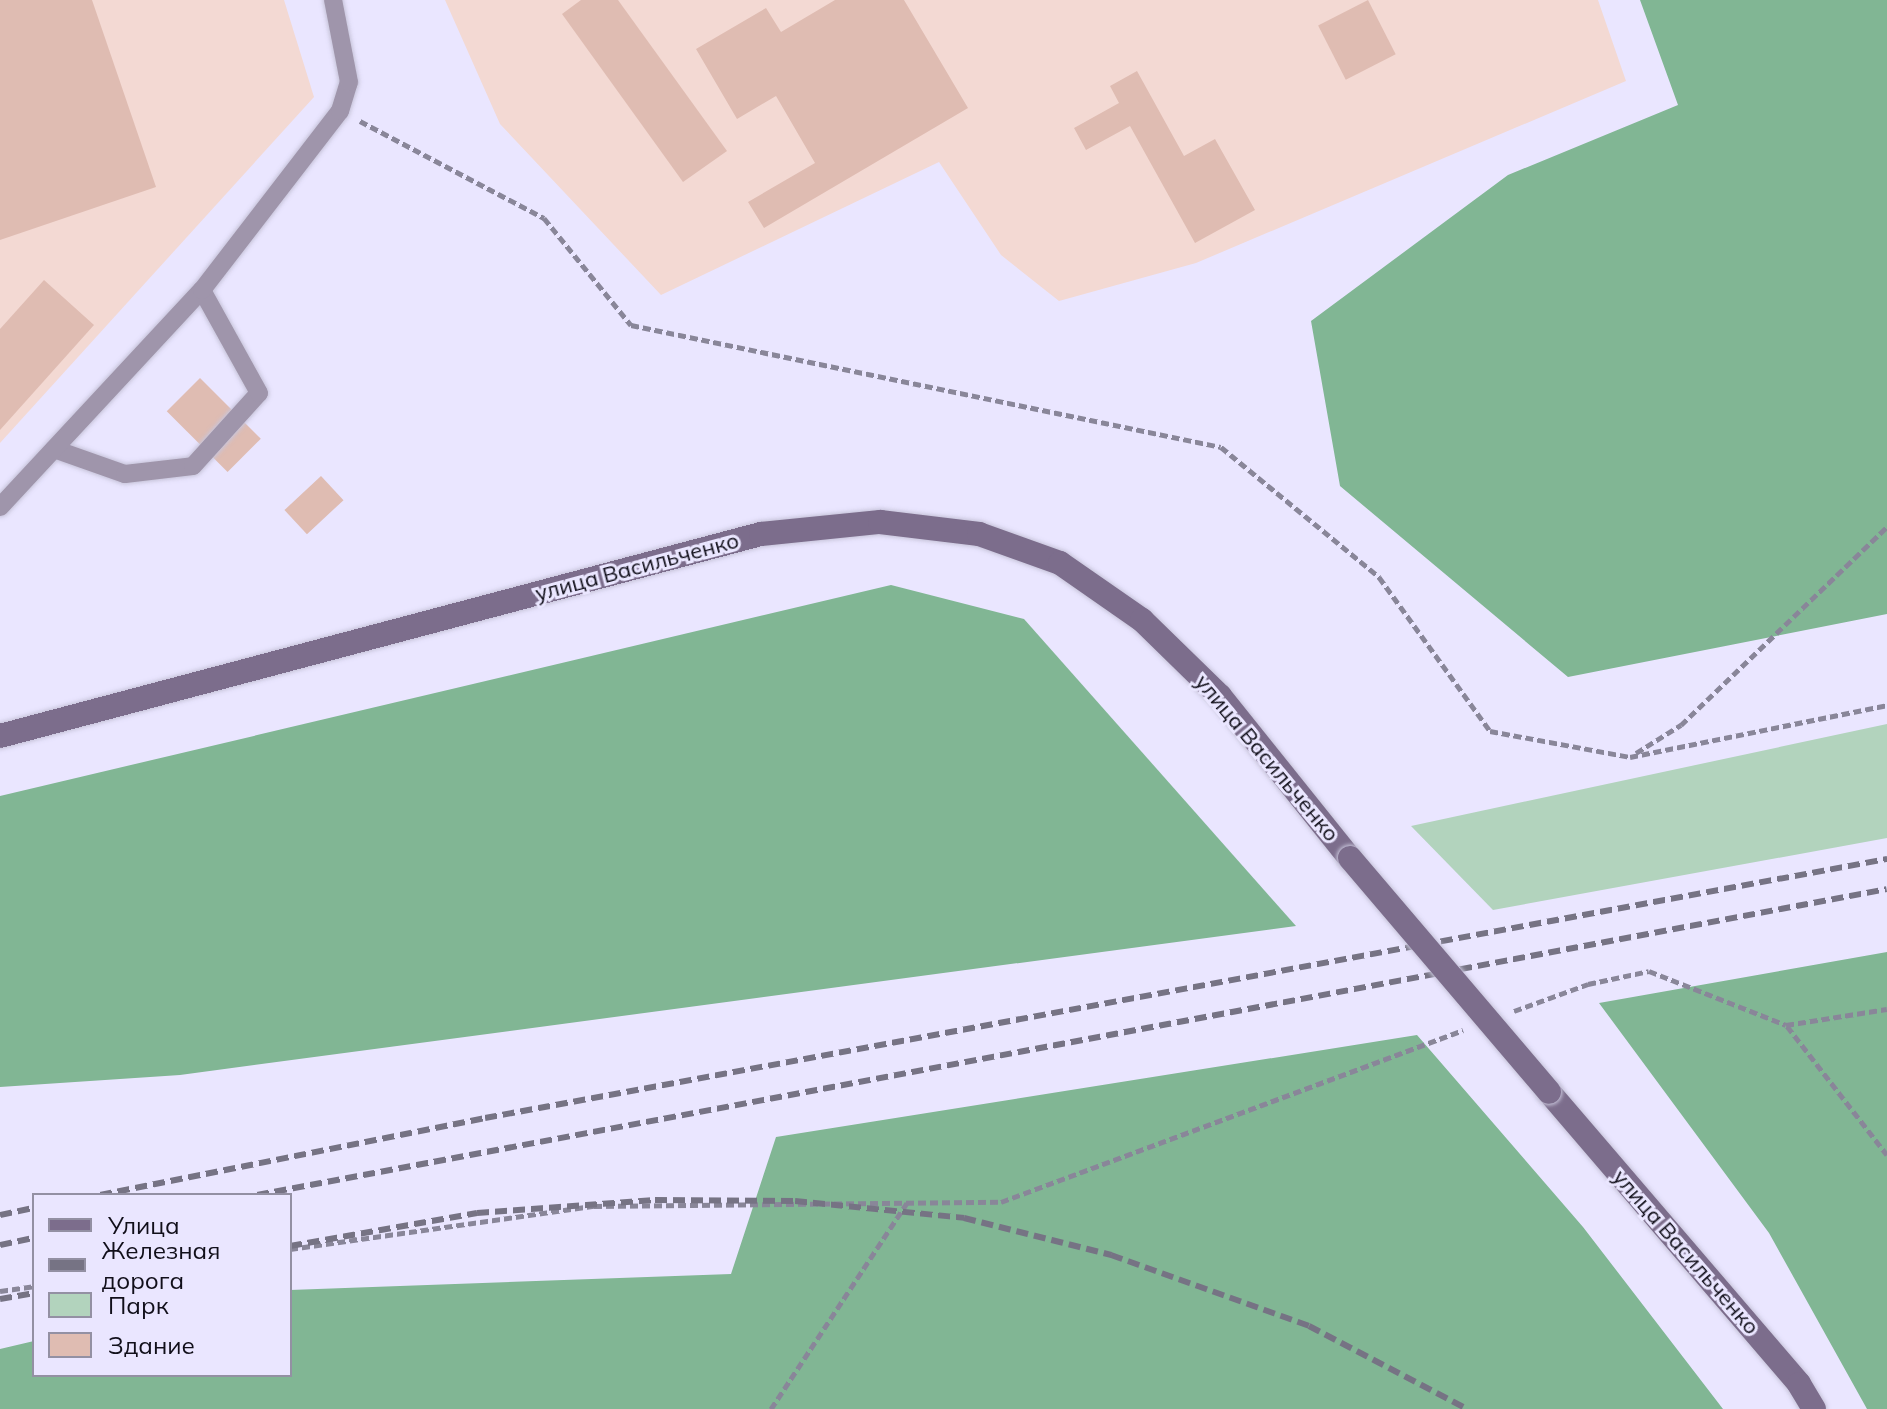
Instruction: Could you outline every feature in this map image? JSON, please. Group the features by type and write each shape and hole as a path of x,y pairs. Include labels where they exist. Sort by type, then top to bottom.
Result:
{"main road":[{"name":"улица Васильченко","path":"0,736 761,534 880,522 979,534 1060,563 1142,620 1220,696 1350,858 1799,1384 1814,1409"}],"lane":[{"path":"0,507 202,290 340,111 349,82 333,0"},
{"path":"54,449 125,474 193,466 259,393 202,290"}],"path":[{"path":"340,111 544,218 631,325 1221,447 1379,577 1490,731 1630,757 1887,705"},
{"path":"1630,757 1681,725 1887,527"},
{"path":"1500,1017 1588,984 1649,971 1786,1025 1887,1009"},
{"path":"1786,1025 1887,1155"},
{"path":"292,1249 594,1206 1001,1202 1471,1028"},
{"path":"771,1409 907,1203"},
{"path":"0,1291 32,1286"}],"shaded area":[{"path":"0,0 284,0 314,97 0,443"},
{"path":"445,0 1598,0 1626,81 1196,263 1059,301 1001,255 939,162 661,295 500,124"}],"green space":[{"path":"1640,0 1887,0 1887,614 1568,677 1340,486 1311,321 1508,175 1678,105"},
{"path":"891,585 1024,619 1296,926 180,1075 0,1087 0,796"},
{"path":"1887,724 1887,838 1493,910 1411,826"},
{"path":"1887,952 1887,1409 1867,1409 1769,1233 1599,1003"},
{"path":"1417,1035 1583,1227 1723,1409 0,1409 0,1349 32,1341 32,1377 292,1377 292,1290 731,1274 776,1137"}],"building":[{"path":"0,0 92,0 156,187 0,240"},
{"path":"581,0 618,0 727,151 683,182 562,14"},
{"path":"835,0 904,0 968,108 764,228 748,202 815,163 776,96 737,119 696,49 766,8 781,32"},
{"path":"1368,0 1396,54 1346,80 1318,25"},
{"path":"1137,71 1184,156 1215,139 1255,210 1195,243 1130,126 1086,150 1074,128 1119,103 1110,86"},
{"path":"44,280 94,325 0,430 0,329"},
{"path":"200,378 261,439 228,472 167,411"},
{"path":"321,476 344,500 307,534 284,510"}],"railway":[{"path":"110,1193 485,1118 1887,859"},
{"path":"268,1193 1887,889"},
{"path":"292,1246 477,1213 655,1200 795,1201 964,1218 1111,1255 1309,1326 1467,1409"},
{"path":"0,1215 32,1208"},
{"path":"0,1245 32,1238"},
{"path":"0,1299 32,1293"}]}
